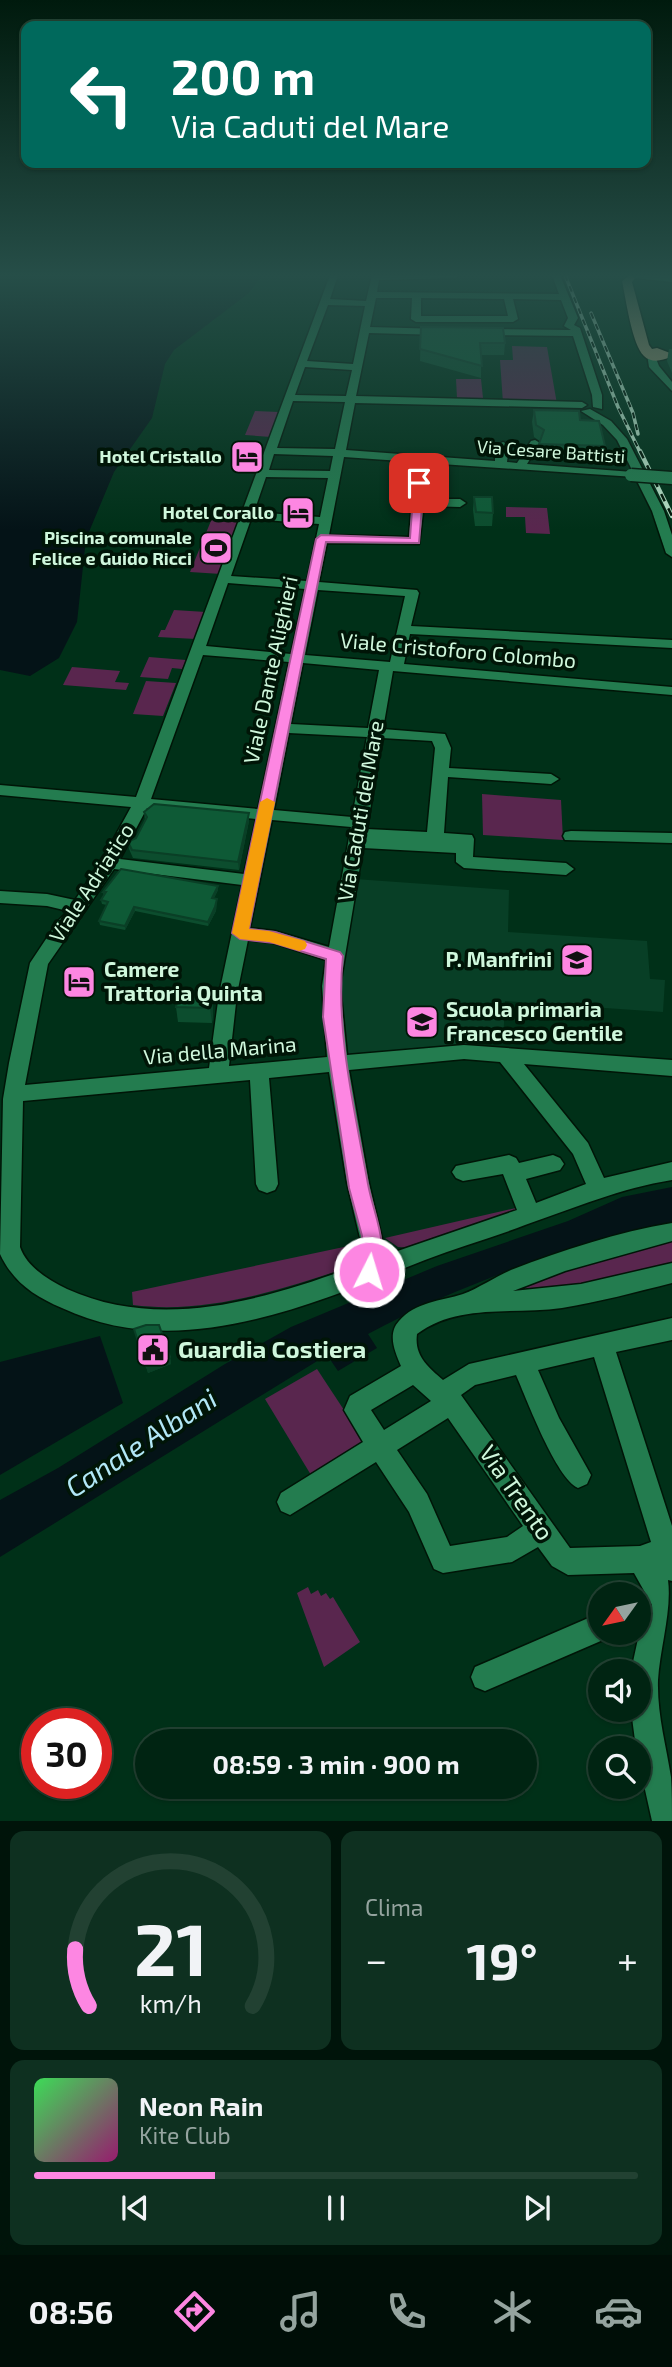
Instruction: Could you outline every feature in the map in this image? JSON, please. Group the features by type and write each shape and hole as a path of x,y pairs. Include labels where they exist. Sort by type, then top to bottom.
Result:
{"street":[{"name":"Viale Adriatico","path":"304,360 142,802 109,863 39,963 15,1088 9,1247 16,1266 42,1287 82,1308 116,1318 160,1322 202,1320 239,1312 369,1272"},
{"name":"Viale Dante Alighieri","path":"218,1074 228,994 358,360"},
{"path":"584,360 597,395 590,410"},
{"path":"661,360 672,388"},
{"path":"303,364 356,367"},
{"path":"290,398 558,406 590,410 622,439 634,472 646,486 672,553"},
{"path":"535,443 524,464 534,473 625,481 646,486"},
{"path":"501,463 500,446 503,445"},
{"name":"Via Cesare Battisti","path":"272,447 634,472 672,478"},
{"path":"321,539 415,541 421,459"},
{"path":"263,473 335,475"},
{"path":"418,502 460,503"},
{"path":"247,515 325,521"},
{"path":"224,579 312,586"},
{"name":"Via Caduti del Mare","path":"312,586 412,593 405,630 391,666 376,733 335,956 331,996 338,1063 359,1188 372,1236 372,1262 369,1272"},
{"path":"405,630 672,644"},
{"name":"Viale Cristoforo Colombo","path":"198,650 672,691"},
{"path":"282,728 440,737 439,743 443,748 435,838"},
{"path":"441,772 551,779"},
{"path":"0,790 265,813 358,833 465,848"},
{"path":"358,833 466,839 464,862 566,869"},
{"path":"571,836 672,838"},
{"path":"109,863 251,880"},
{"path":"0,897 47,900 76,913"},
{"path":"240,933 275,937 335,956"},
{"name":"Via della Marina","path":"24,1093 464,1052 672,1068"},
{"path":"504,1053 581,1149 598,1188"},
{"path":"259,1071 267,1184"},
{"path":"463,1172 509,1164 530,1214"},
{"path":"513,1173 553,1164"},
{"path":"369,1272 598,1188 626,1179 672,1171"},
{"path":"542,1530 512,1549 443,1560 418,1503 357,1414 359,1404 415,1371 404,1345 406,1329 417,1319 469,1302 501,1283 531,1271 672,1232"},
{"path":"372,1236 395,1253 410,1256"},
{"path":"469,1302 492,1304 552,1299 672,1273"},
{"path":"290,1502 379,1447 448,1399 453,1386 469,1375 672,1329"},
{"path":"602,1344 659,1559 649,1570 669,1603 648,1651 643,1690 648,1735 667,1821"},
{"path":"522,1361 550,1426 578,1475"},
{"name":"Via Trento","path":"415,1371 448,1399 561,1557 568,1562 659,1559"},
{"path":"485,1676 588,1632"}],"shaded area":[{"path":"500,360 549,360 557,404 503,403"},
{"path":"456,379 481,379 483,398 457,398"},
{"path":"255,411 279,412 271,437 245,435"},
{"path":"506,507 547,508 550,534 526,533 525,517 506,517"},
{"name":"Piscina comunale Felice e Guido Ricci","path":"215,511 245,513 221,574 190,572"},
{"path":"174,610 206,612 196,639 158,637 161,630 165,630"},
{"path":"149,657 186,660 182,669 172,668 168,679 140,677"},
{"path":"72,667 120,671 115,682 129,683 126,690 63,685"},
{"path":"146,681 176,683 163,716 133,714"},
{"path":"482,794 561,800 563,840 483,835"},
{"path":"355,879 509,890 508,932 647,941 650,979 665,980 663,1012 505,1001 503,1044 461,1044 344,1055 336,983"},
{"path":"516,1208 518,1212 413,1248 398,1247 385,1238"},
{"path":"672,1237 672,1265 562,1289 506,1295 504,1288"},
{"path":"358,1244 358,1264 276,1290 219,1303 162,1307 133,1305 132,1292"},
{"path":"317,1369 365,1442 311,1475 265,1399"},
{"path":"308,1587 311,1594 318,1590 321,1596 326,1593 330,1599 333,1597 360,1642 324,1667 297,1593"}],"water":[{"path":"0,360 168,360 152,418 114,472 86,539 77,622 59,658 30,676 0,670"},
{"name":"Canale Albani","path":"672,1187 672,1223 630,1232 531,1263 448,1295 394,1320 368,1334 377,1348 338,1371 327,1355 0,1557 0,1500 58,1468 225,1364 291,1327 437,1266 568,1221 622,1197"},
{"path":"100,1336 123,1403 0,1475 0,1362"}],"building":[{"path":"460,360 481,360 482,366"},
{"path":"534,410 579,411 580,420 599,421 605,446 539,444 544,430 536,425"},
{"path":"474,497 492,497 493,513 476,512"},
{"path":"154,804 249,813 238,862 132,850 128,842 136,838 147,817 144,812"},
{"path":"121,869 218,886 212,898 217,899 215,907 208,922 134,907 125,926 99,921 108,902 101,900 106,892 103,892"},
{"path":"178,996 212,997 210,1008 176,1007"},
{"name":"Guardia Costiera","path":"159,1325 170,1357 146,1366 134,1329"}],"railway":[{"path":"599,360 640,452"},
{"path":"611,360 633,413 638,434"},
{"path":"640,451 672,516"}],"slow traffic":[{"path":"267,802 240,933 269,936 299,945"}],"place":[{"name":"Hotel Cristallo","path":"247,457"},
{"name":"Hotel Corallo","path":"298,513"},
{"name":"Piscina comunale Felice e Guido Ricci","path":"216,548"},
{"name":"P. Manfrini","path":"577,960"},
{"name":"Camere Trattoria Quinta","path":"79,982"},
{"name":"Scuola primaria Francesco Gentile","path":"422,1022"},
{"name":"Guardia Costiera","path":"153,1350"}],"route":[{"path":"369,1272 372,1262 372,1236 359,1188 332,1017 331,986 335,956 275,937 240,933 321,539 415,541 419,483"}]}
